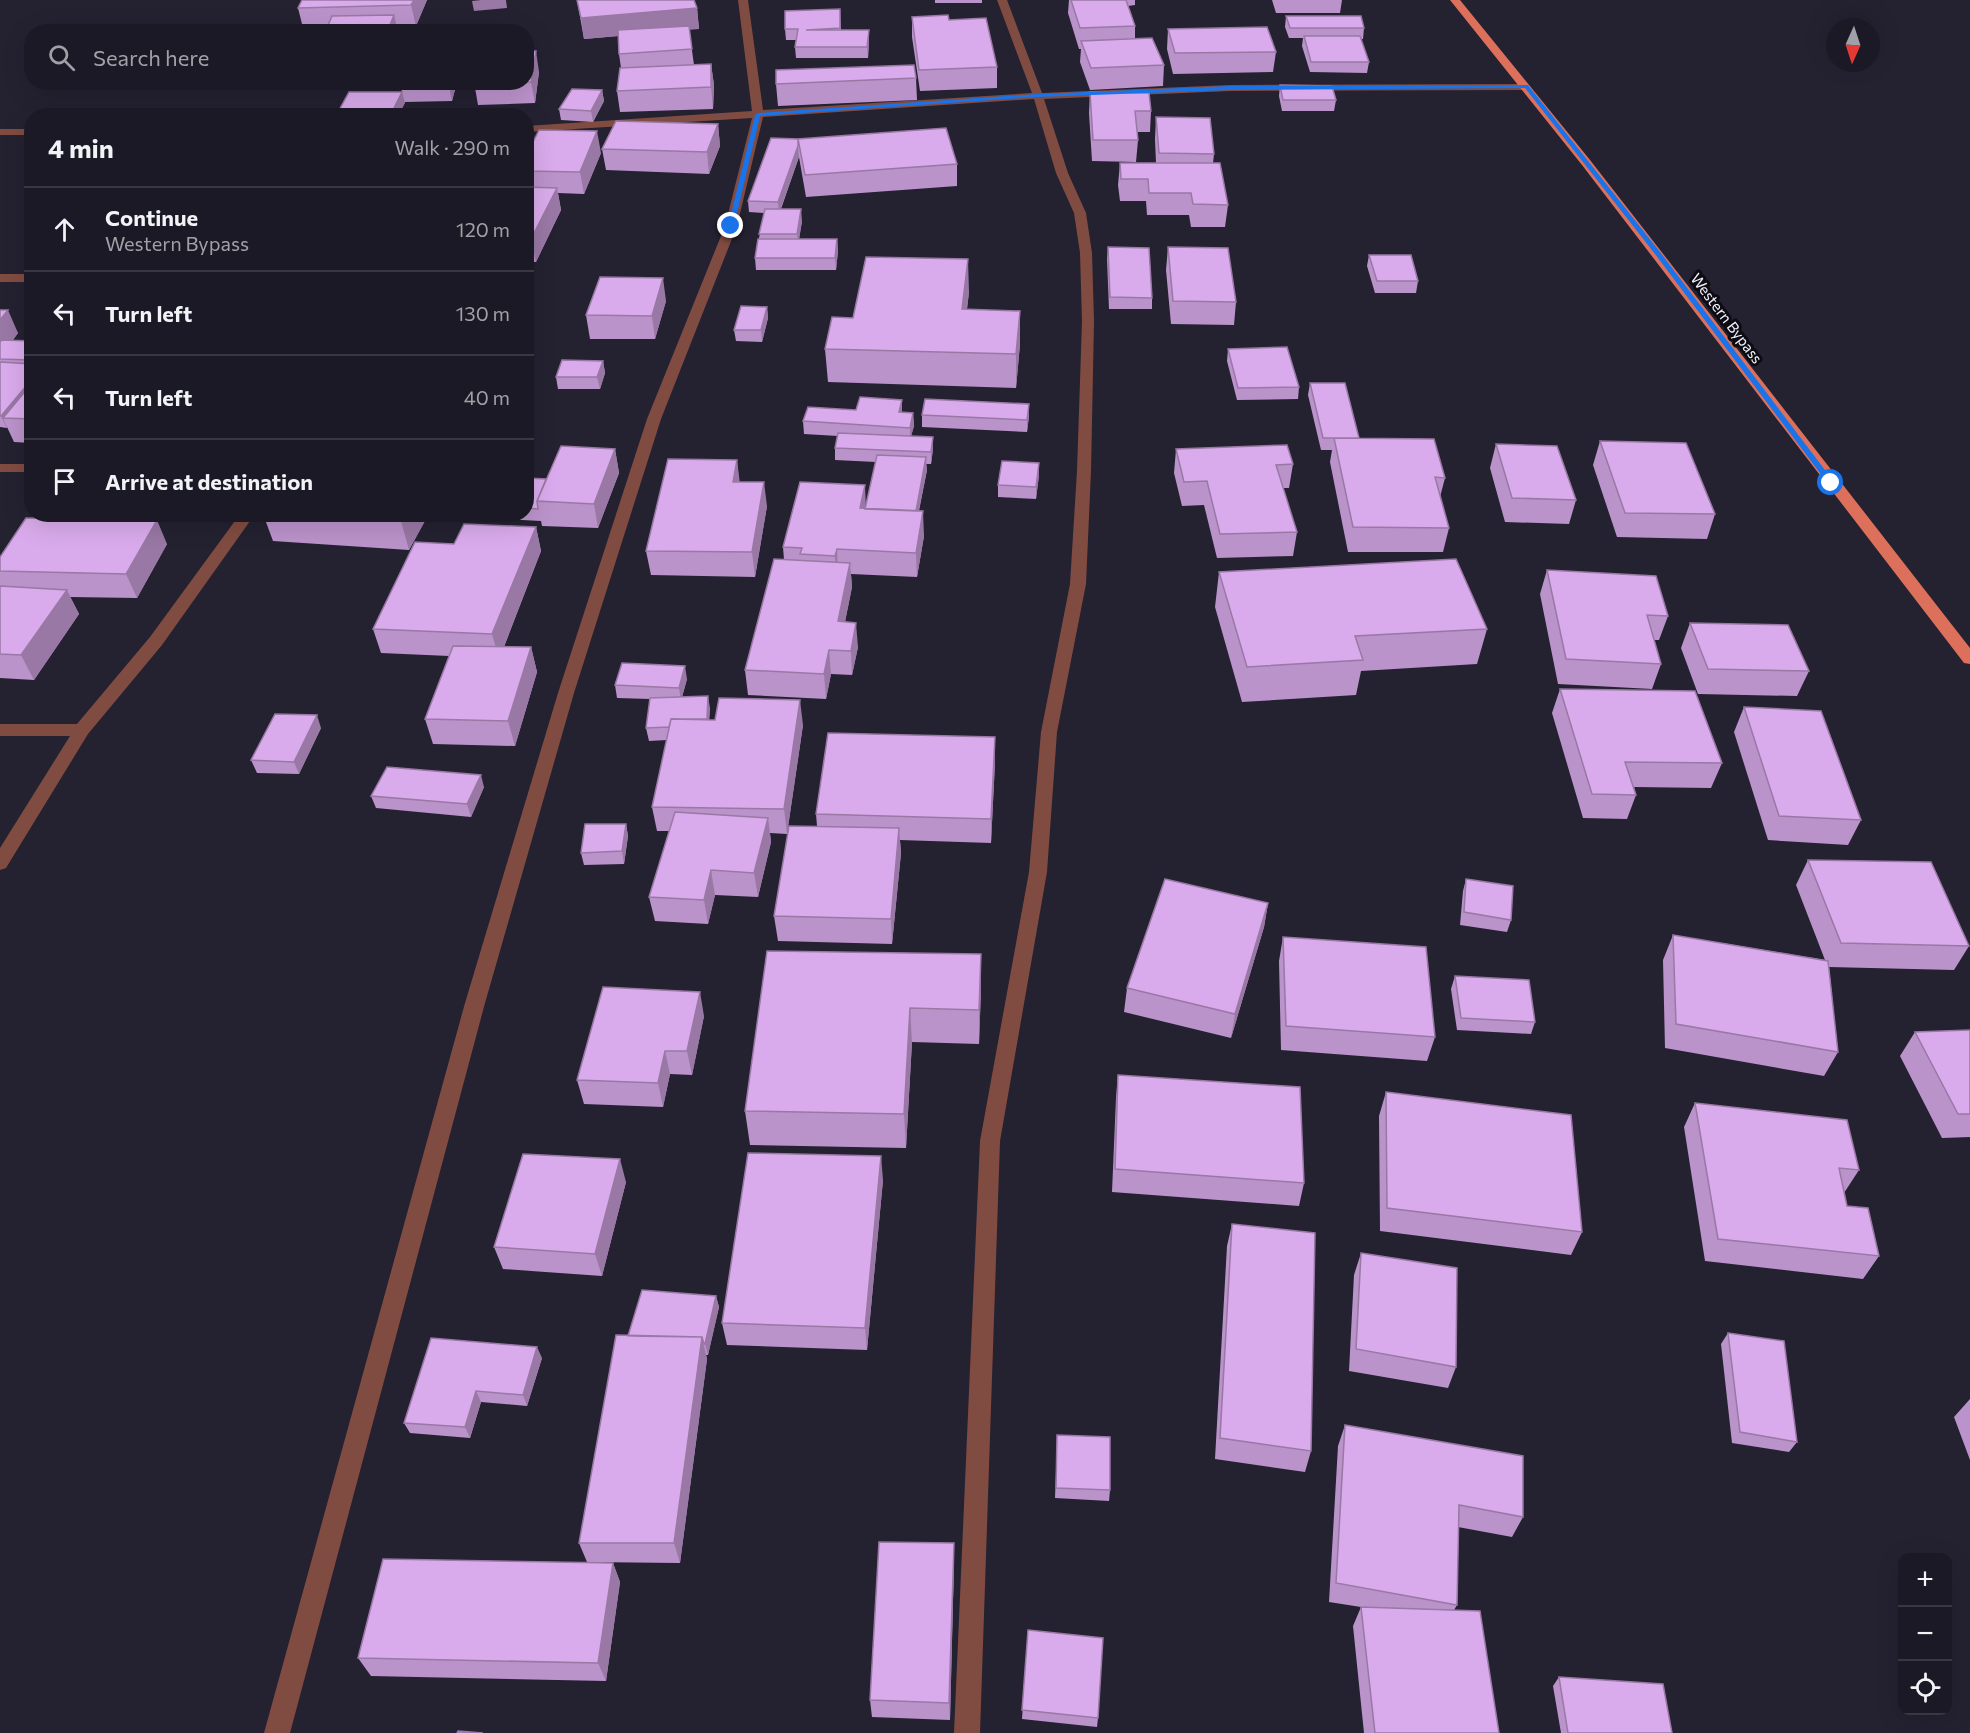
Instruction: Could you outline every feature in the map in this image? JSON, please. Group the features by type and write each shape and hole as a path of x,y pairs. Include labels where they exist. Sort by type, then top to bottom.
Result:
{"main road":[{"name":"Western Bypass","path":"1455,0 1657,253 1831,483 1970,659"}],"street":[{"path":"278,1733 475,1003 560,716 654,419 731,226 758,115 743,0"},
{"path":"967,1733 990,1141 1038,872 1048,732 1078,584 1088,321 1086,253 1080,213 1062,173 1038,96 1002,0"},
{"path":"534,129 1038,96 1230,88 1526,87"},
{"path":"0,132 24,132"},
{"path":"0,278 24,278"},
{"path":"0,468 24,468"},
{"path":"0,863 82,730 156,641 242,522"},
{"path":"0,730 82,730"}],"building":[{"path":"302,0 414,0 411,5 298,8"},
{"path":"577,0 694,0 697,8 581,18"},
{"path":"1071,0 1126,0 1135,26 1080,28"},
{"path":"840,9 840,28 806,30 869,30 867,47 795,47 798,29 785,29 785,11"},
{"path":"394,15 390,24 328,24 332,16"},
{"path":"948,15 949,20 986,18 997,67 919,70 912,17"},
{"path":"1286,16 1361,16 1364,28 1290,28"},
{"path":"689,26 692,49 619,54 618,30"},
{"path":"1267,27 1276,52 1175,53 1168,29"},
{"path":"1304,36 1360,36 1369,62 1311,62"},
{"path":"1152,38 1164,65 1091,68 1081,41"},
{"path":"711,64 711,87 617,91 620,68"},
{"path":"914,65 916,78 776,84 776,70"},
{"path":"1280,85 1332,86 1336,100 1283,100"},
{"path":"572,89 602,90 591,111 559,109"},
{"path":"349,92 402,92 394,108 340,108"},
{"path":"1090,92 1149,93 1151,111 1135,111 1138,140 1093,140"},
{"path":"1156,117 1210,118 1214,154 1159,153"},
{"path":"616,121 718,124 707,152 602,149"},
{"path":"946,128 957,164 805,175 798,139"},
{"path":"539,130 597,131 580,172 534,171 534,140"},
{"path":"771,138 798,139 798,146 778,202 748,201"},
{"path":"1120,163 1220,163 1228,205 1193,204 1191,193 1149,193 1148,179 1121,179"},
{"path":"534,187 557,188 534,233"},
{"path":"765,209 801,209 797,234 759,234"},
{"path":"758,239 837,239 835,258 755,258"},
{"path":"1108,247 1149,248 1152,298 1110,297"},
{"path":"1168,247 1228,248 1236,302 1173,301"},
{"path":"1369,255 1411,255 1418,281 1377,281"},
{"path":"866,257 968,259 962,309 1020,311 1016,354 825,349 832,317 853,318"},
{"path":"600,277 663,278 652,316 586,315"},
{"path":"741,306 767,307 761,330 734,330"},
{"path":"0,310 8,310 0,320"},
{"path":"2,340 24,341 24,360 0,359"},
{"path":"1287,347 1299,387 1238,388 1228,349"},
{"path":"562,360 603,361 597,377 556,377"},
{"path":"0,362 24,364 24,389 0,416"},
{"path":"1310,383 1345,383 1359,438 1323,438"},
{"path":"24,393 24,419 3,418"},
{"path":"860,397 902,400 899,412 913,413 910,428 803,421 808,407 856,410"},
{"path":"925,399 1029,404 1027,420 922,415"},
{"path":"838,433 933,437 931,452 835,448"},
{"path":"1334,438 1434,439 1445,478 1435,477 1449,528 1353,527"},
{"path":"1600,441 1686,443 1715,514 1625,513"},
{"path":"1496,444 1557,446 1576,500 1512,498"},
{"path":"1287,445 1293,464 1276,465 1297,532 1220,534 1207,481 1184,482 1176,449"},
{"path":"561,446 615,449 594,504 537,501"},
{"path":"877,455 926,457 916,511 865,509"},
{"path":"668,459 737,460 733,482 764,482 752,552 646,551"},
{"path":"1002,461 1039,463 1036,487 998,485"},
{"path":"534,478 546,479 537,501 538,509 534,509"},
{"path":"800,482 865,485 860,508 923,511 916,553 837,549 835,556 800,554 802,548 783,547"},
{"path":"24,521 156,522 126,574 0,571 0,557"},
{"path":"464,524 536,527 492,634 373,629 415,542 454,544"},
{"path":"774,559 850,563 838,621 856,623 851,651 829,650 824,674 745,670"},
{"path":"1456,559 1487,629 1355,636 1363,660 1247,667 1219,572"},
{"path":"1547,570 1656,576 1668,616 1647,615 1661,664 1566,659"},
{"path":"0,586 67,590 21,655 0,654"},
{"path":"1690,623 1788,625 1809,671 1708,669"},
{"path":"453,646 531,647 508,721 425,719"},
{"path":"622,663 685,666 679,688 615,685"},
{"path":"1560,689 1695,691 1722,763 1625,762 1636,795 1592,794"},
{"path":"708,696 707,719 671,719 669,727 646,728 650,698"},
{"path":"719,698 800,700 784,809 652,807 671,719 715,720"},
{"path":"1744,707 1821,711 1861,820 1779,816"},
{"path":"275,714 317,715 294,762 251,760"},
{"path":"828,733 995,737 991,819 816,814"},
{"path":"387,767 481,775 467,804 371,796"},
{"path":"675,812 768,818 754,873 711,870 704,900 649,897"},
{"path":"585,824 626,824 622,851 581,853"},
{"path":"789,826 899,828 891,919 774,916"},
{"path":"1808,860 1931,862 1969,946 1841,943"},
{"path":"1165,879 1268,903 1235,1014 1127,988"},
{"path":"1466,879 1513,886 1511,920 1464,912"},
{"path":"1673,935 1828,961 1838,1052 1676,1024"},
{"path":"1283,937 1426,947 1435,1037 1286,1026"},
{"path":"767,951 981,954 979,1010 910,1008 904,1114 745,1111"},
{"path":"1455,976 1529,980 1535,1022 1461,1018"},
{"path":"603,987 700,992 687,1051 665,1051 658,1083 577,1080"},
{"path":"1970,1030 1970,1114 1958,1114 1915,1032"},
{"path":"1118,1075 1300,1087 1304,1183 1115,1169"},
{"path":"1386,1092 1571,1115 1582,1232 1387,1208"},
{"path":"1695,1103 1847,1120 1859,1170 1839,1168 1847,1206 1868,1208 1879,1256 1718,1239"},
{"path":"748,1153 881,1156 865,1328 722,1323"},
{"path":"523,1154 620,1159 595,1254 494,1247"},
{"path":"1232,1224 1315,1233 1311,1451 1220,1438"},
{"path":"1361,1253 1457,1268 1456,1367 1356,1349"},
{"path":"642,1290 716,1296 705,1344 702,1337 628,1336"},
{"path":"1728,1333 1784,1341 1797,1442 1740,1432"},
{"path":"616,1335 702,1337 674,1543 579,1543"},
{"path":"431,1338 537,1347 523,1395 476,1391 465,1427 404,1423"},
{"path":"1345,1425 1523,1456 1523,1517 1459,1505 1457,1605 1336,1583"},
{"path":"1057,1435 1110,1437 1110,1490 1056,1488"},
{"path":"879,1542 954,1543 949,1703 870,1700"},
{"path":"383,1559 613,1563 598,1663 358,1658"},
{"path":"1361,1607 1480,1611 1499,1733 1375,1733"},
{"path":"1028,1630 1103,1638 1098,1718 1022,1710"},
{"path":"1559,1677 1663,1684 1672,1733 1568,1733"},
{"path":"458,1731 483,1733 457,1733"}],"route":[{"path":"731,226 758,115 1038,96 1230,88 1526,87 1657,253 1831,483"}]}
